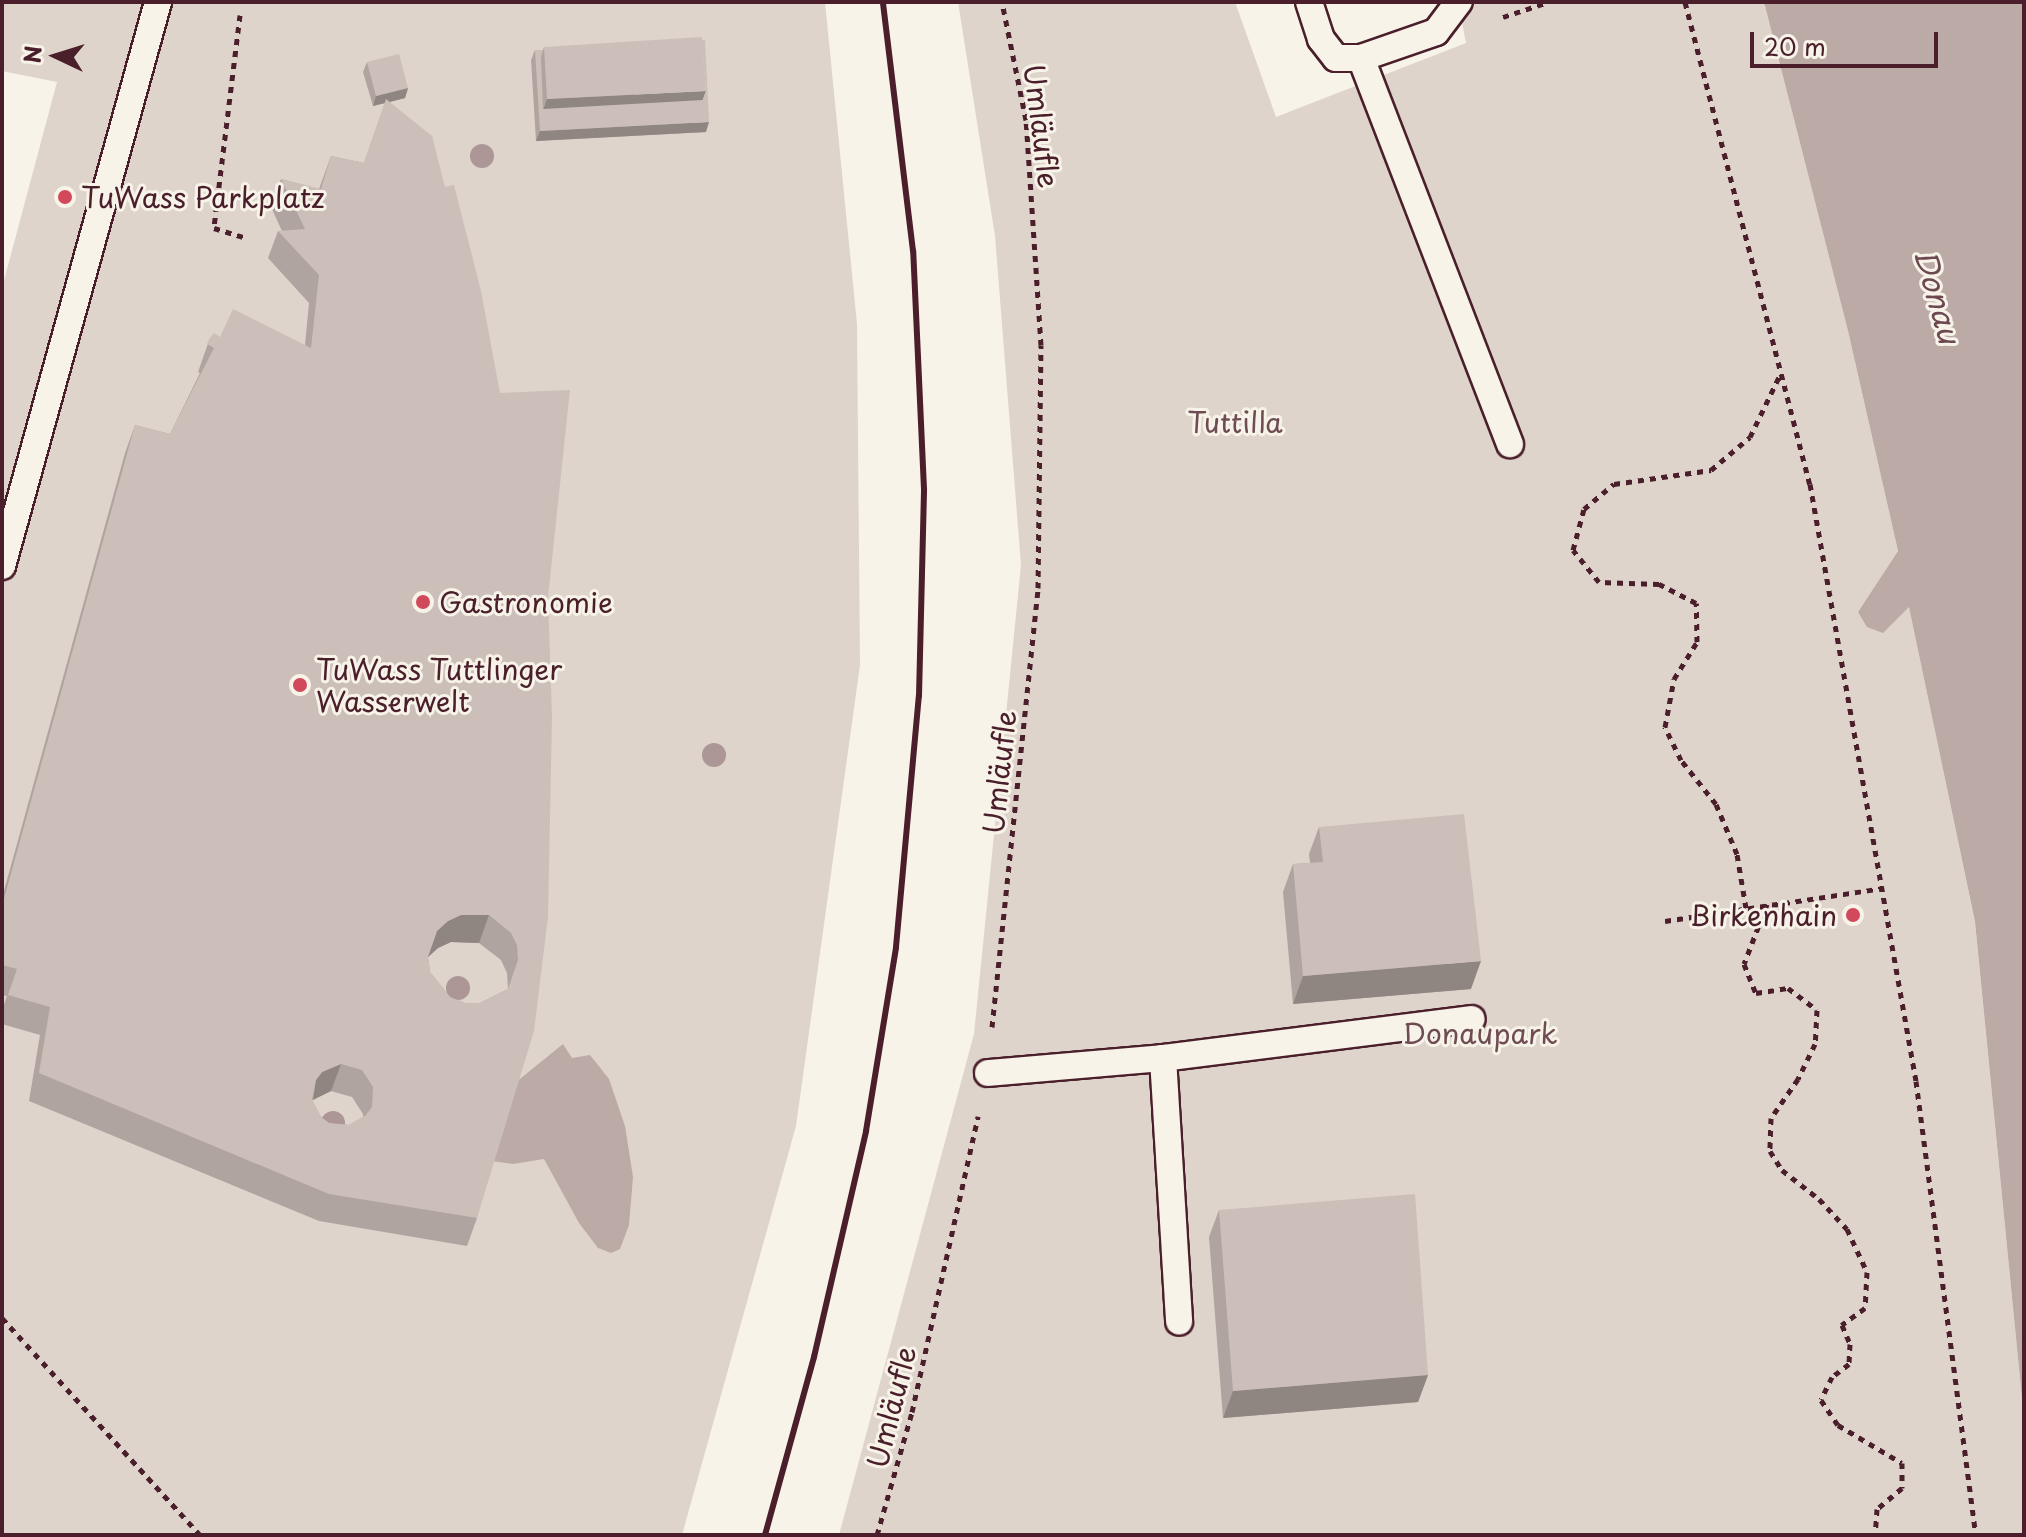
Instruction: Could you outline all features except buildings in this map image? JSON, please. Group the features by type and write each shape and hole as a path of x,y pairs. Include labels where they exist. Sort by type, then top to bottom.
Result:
{"lane":[{"path":"2,566 158,2"},
{"path":"1309,2 1321,39 1336,58 1361,58 1436,32 1459,2"},
{"path":"1361,58 1510,444"},
{"path":"988,1073 1163,1058 1472,1019"},
{"path":"1163,1058 1179,1322"}],"path":[{"name":"Umläufle","path":"877,1535 912,1412 988,1073 1038,588 1041,345 1026,120 1002,2"},
{"path":"1685,2 1810,484 1916,1081 1976,1535"},
{"path":"240,15 214,228 244,237"},
{"path":"1746,908 1737,854 1716,804 1681,760 1665,727 1674,679 1697,642 1696,603 1659,584 1599,582 1573,550 1584,509 1614,484 1711,470 1750,437 1781,373"},
{"path":"1665,921 1883,888"},
{"path":"1767,904 1744,964 1756,993 1788,988 1817,1010 1815,1044 1798,1079 1771,1118 1770,1151 1782,1170 1819,1199 1847,1229 1867,1272 1865,1308 1842,1325 1850,1344 1849,1364 1832,1377 1821,1400 1838,1425 1902,1463 1902,1488 1877,1509 1875,1535"},
{"path":"2,1318 200,1535"}],"green space":[{"path":"2,2 825,2 857,324 860,665 796,1126 682,1535 2,1535 2,288 57,82 2,71"},
{"name":"Donaupark","path":"958,2 1235,2 1276,117 1466,43 1459,7 1469,2 1764,2 1848,331 1898,551 1858,612 1909,606 1975,923 2024,1419 2024,1535 839,1535 974,1034 1021,565 995,236"}],"water":[{"name":"Donau","path":"1764,2 2024,2 2024,1419 1975,922 1909,607 1883,633 1867,627 1858,612 1898,551 1848,331"},
{"path":"563,1044 572,1058 590,1055 609,1079 625,1126 633,1177 629,1225 620,1249 611,1253 598,1248 579,1223 544,1159 513,1164 484,1160 510,1087"}],"railway":[{"path":"765,1535 814,1357 866,1131 896,947 919,696 924,489 913,251 883,2"}],"place":[{"name":"TuWass Parkplatz","path":"65,197"},
{"name":"Gastronomie","path":"423,602"},
{"name":"TuWass Tuttlinger Wasserwelt","path":"300,685"},
{"name":"Birkenhain","path":"1853,915"}],"park label":[{"name":"Tuttilla","path":"1235,422"}]}
